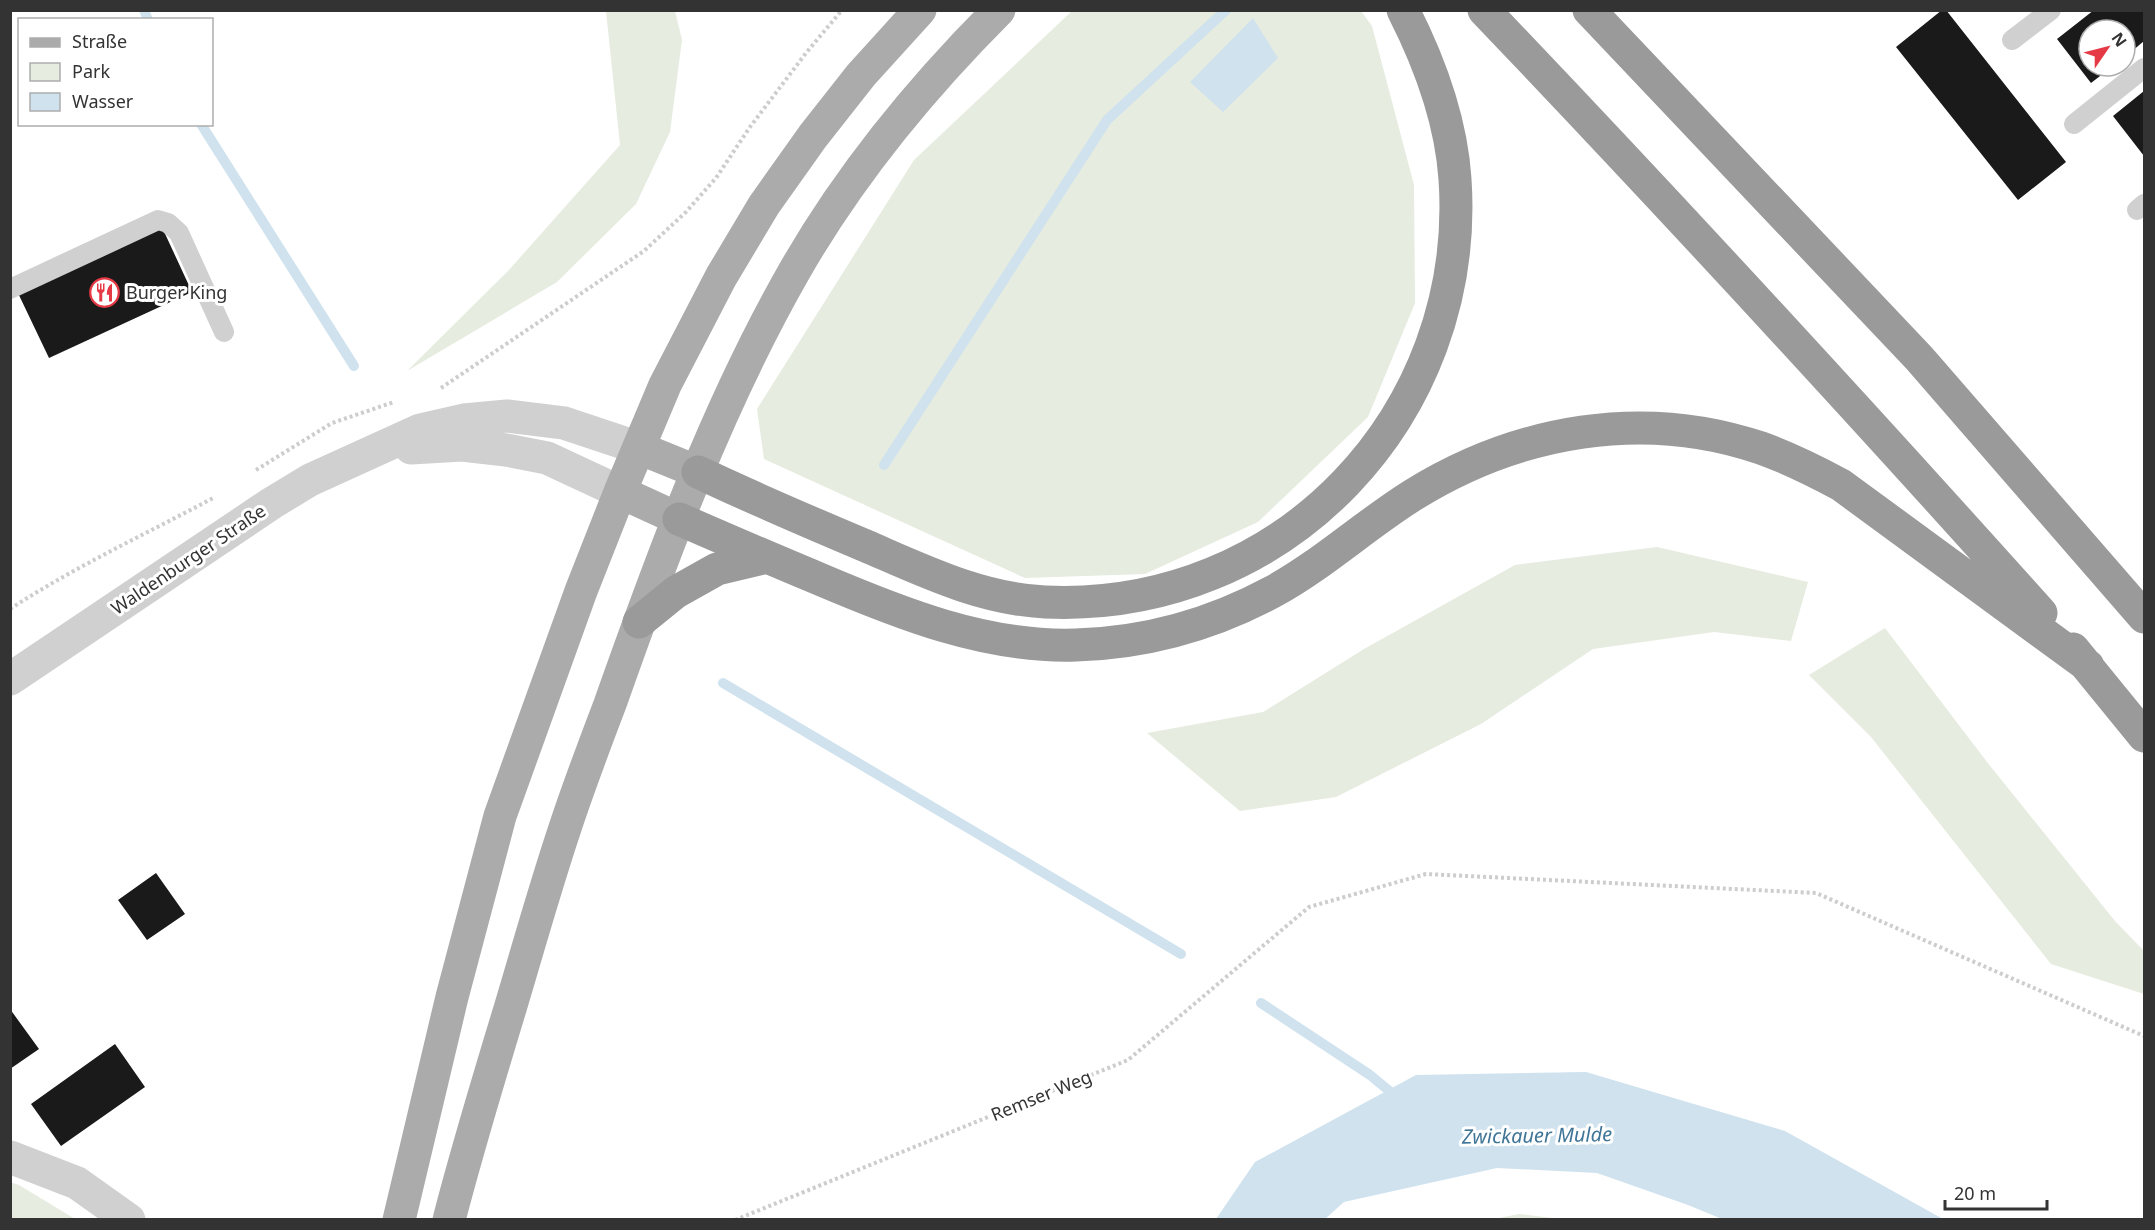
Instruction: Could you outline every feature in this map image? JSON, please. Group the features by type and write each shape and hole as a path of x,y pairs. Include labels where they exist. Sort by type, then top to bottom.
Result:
{"highway":[{"path":"698,472 946,581 1000,598 1045,602 1090,602 1135,596 1179,585 1221,570 1271,543 1299,524 1334,495 1365,462 1392,426 1414,387 1433,345 1446,302 1454,257 1456,212 1455,176 1451,148 1442,104 1430,69 1403,10"},
{"path":"1484,10 1855,406 2088,666 2145,736"},
{"path":"1589,10 1919,358 2145,617"},
{"path":"679,519 875,602 947,627 988,638 1031,644 1074,645 1117,642 1199,624 1238,609 1310,568 1411,497 1451,473 1493,454 1582,431 1627,428 1672,429 1716,436 1760,448 1801,464 1841,484 2088,666"},
{"path":"639,622 676,592 717,569 767,557"}],"main road":[{"path":"399,1220 452,997 500,816 581,591 665,385 716,287 764,206 813,136 861,75 920,10"},
{"path":"448,1220 564,830 639,622 732,392 763,328 834,207 919,95 999,10"},
{"path":"639,448 698,472"},
{"path":"620,492 679,519"}],"street":[{"name":"Waldenburger Straße","path":"13,675 272,502 310,480 420,430 464,420 507,416 564,423 639,448"},
{"name":"Waldenburger Straße","path":"373,453 462,445 506,450 547,458 620,492"},
{"path":"10,1157 77,1183 129,1220"}],"lane":[{"path":"2012,40 2051,10"},
{"path":"2074,124 2145,68"},
{"path":"10,289 158,220 168,223 179,233 224,332"}],"path":[{"path":"432,392 464,374 634,258 686,212 716,177 750,127 842,10"},
{"path":"250,474 332,423 397,402"},
{"path":"10,609 125,543 223,492"},
{"name":"Remser Weg","path":"735,1220 1128,1059 1309,908 1426,874 1816,893 2145,1036"}],"green space":[{"path":"606,11 675,11 682,40 670,132 636,204 557,282 407,371 508,271 620,145"},
{"path":"1072,11 1361,11 1372,26 1414,185 1415,303 1368,417 1258,522 1145,574 1025,578 764,459 757,409 914,160"},
{"path":"1657,547 1808,582 1791,641 1714,632 1593,649 1481,724 1336,797 1240,811 1147,733 1263,712 1364,649 1515,565"},
{"path":"1885,628 1987,762 2115,921 2144,951 2144,994 2051,964 1871,737 1809,675"},
{"path":"10,1182 19,1185 75,1219 11,1219"},
{"path":"1519,1214 1560,1219 1494,1219"}],"water":[{"path":"1253,18 1278,58 1223,112 1190,82"},
{"name":"Zwickauer Mulde","path":"1586,1072 1785,1131 1943,1219 1722,1219 1597,1173 1497,1168 1344,1202 1325,1219 1216,1219 1255,1162 1416,1075"}],"building":[{"path":"1942,10 1946,10 2066,162 2018,200 1896,47"},
{"path":"2094,10 2144,10 2144,41 2137,47 2137,18 2084,18"},
{"path":"2077,23 2077,65 2057,39"},
{"path":"2087,78 2097,78 2091,83"},
{"path":"2144,91 2144,156 2113,116"},
{"name":"Burger King","path":"161,225 192,292 49,358 17,291"},
{"path":"156,873 185,914 147,940 118,900"},
{"path":"10,1009 39,1049 10,1069"},
{"path":"115,1044 145,1087 61,1146 31,1104"}],"waterway":[{"path":"144,10 147,18"},
{"path":"884,465 1107,120 1226,10"},
{"path":"202,126 354,366"},
{"path":"723,683 1181,954"},
{"path":"1261,1003 1370,1075 1399,1099"}],"place":[{"name":"Burger King","path":"105,292"}]}
